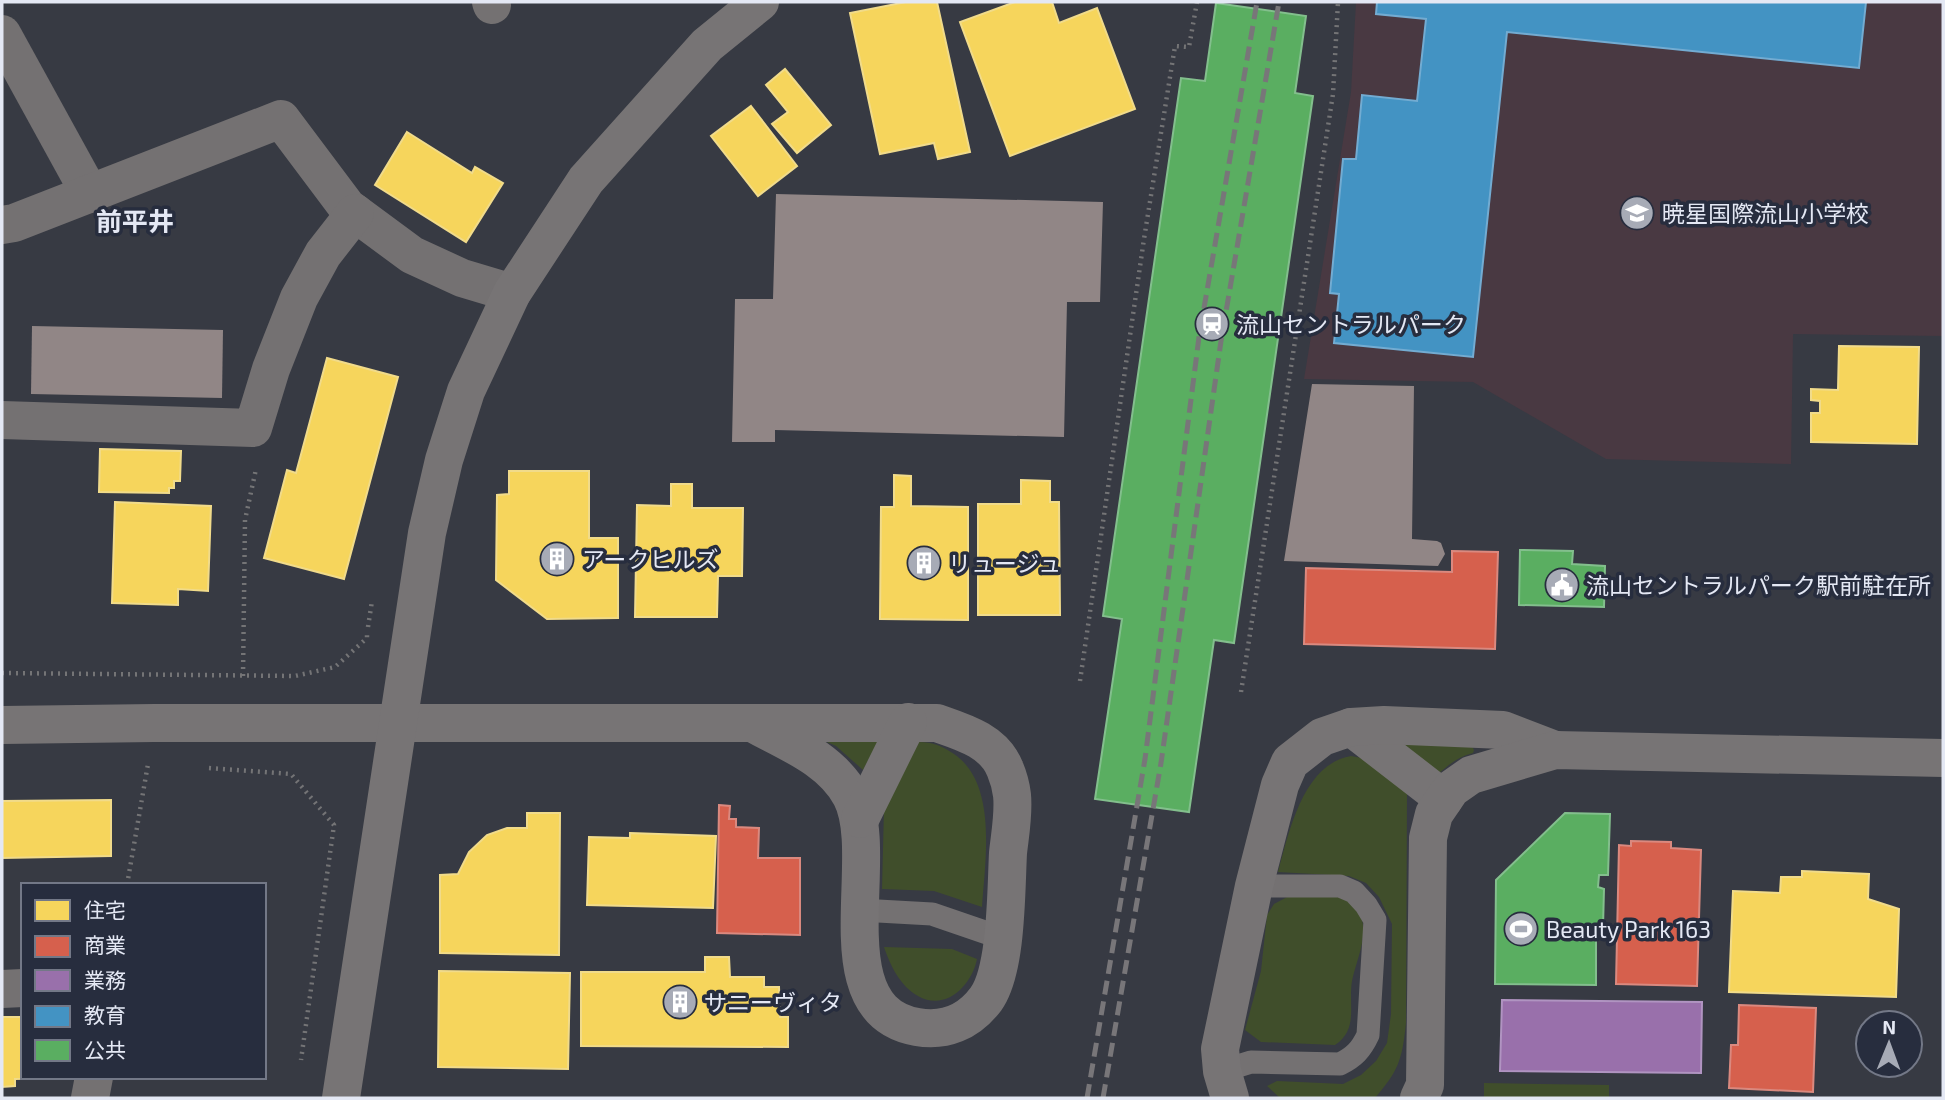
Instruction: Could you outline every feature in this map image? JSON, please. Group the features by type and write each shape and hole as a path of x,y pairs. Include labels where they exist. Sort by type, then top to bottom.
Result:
{"street":[{"path":"341,1098 427,533 444,460 466,391 512,293 586,180 707,45 760,2"},
{"path":"2,34 90,194"},
{"path":"2,225 14,223 281,119 347,207 412,255 463,278 512,293"},
{"path":"2,420 253,428 271,369 299,298 323,254 355,213"},
{"path":"860,818 908,722"},
{"path":"2,724 937,723 981,740 1005,768 1012,795 998,968 987,997 966,1020 944,1028 917,1027 898,1021 876,1003 866,985 862,957 860,818 851,796 838,777 817,758 754,724"},
{"path":"1226,1085 1220,1049 1254,886 1280,785 1290,762 1322,737 1352,727 1384,725 1503,730 1555,750"},
{"path":"1352,727 1444,799"},
{"path":"1419,1098 1425,1085 1427,838 1434,814 1444,799 1451,789 1471,775 1555,750 1943,758"},
{"path":"2,989 21,988"},
{"path":"90,1098 94,1079"}],"lane":[{"path":"1226,1085 1251,1062 1340,1064 1362,1049 1368,1035 1375,920 1366,905 1354,892 1340,886 1254,886"},
{"path":"860,910 932,914 1002,937"}],"path":[{"path":"1080,681 1142,252 1175,46 1189,47 1197,2"},
{"path":"1241,692 1334,94 1338,2"},
{"path":"243,676 245,520 259,449 253,428"},
{"path":"2,673 295,676 335,667 367,638 372,600"},
{"path":"135,763 162,764"},
{"path":"127,883 148,763"},
{"path":"200,767 291,774 334,825 300,1071"}],"shaded area":[{"name":"暁星国際流山小学校","path":"1356,2 1943,2 1943,336 1793,334 1791,464 1606,459 1473,382 1304,379 1351,92"}],"green space":[{"path":"881,737 863,770 836,746 818,738"},
{"path":"919,742 937,745 954,754 968,767 977,784 986,824 982,907 934,891 882,889 884,808"},
{"path":"1403,744 1472,746 1474,750 1473,753 1452,762 1435,777"},
{"path":"1351,756 1367,759 1407,792 1406,1023 1403,1046 1394,1072 1375,1098 1280,1098 1267,1086 1277,1081 1343,1084 1361,1075 1376,1061 1387,1043 1391,1014 1392,924 1379,897 1366,883 1349,876 1278,872 1293,820 1310,786 1321,772 1335,762"},
{"path":"1320,895 1342,898 1357,909 1362,918 1363,939 1352,981 1350,1024 1342,1039 1335,1045 1261,1042 1245,1030 1261,971 1267,915 1274,904 1289,896"},
{"path":"884,947 952,949 977,959 970,978 956,993 938,1001 928,1000 912,992 901,981"},
{"path":"1484,1083 1609,1085 1609,1098 1484,1098"}],"building: 住宅":[{"path":"906,2 937,2 970,152 938,159 934,143 880,154 850,13"},
{"path":"1015,2 1052,2 1059,23 1097,8 1135,109 1010,156 960,22"},
{"path":"785,69 831,125 797,153 772,124 788,112 766,85"},
{"path":"751,106 797,166 758,196 711,136"},
{"path":"407,132 472,173 475,167 503,183 466,242 375,185"},
{"path":"1839,346 1919,347 1917,444 1811,442 1811,413 1820,413 1820,401 1811,400 1811,389 1838,390"},
{"path":"327,358 398,377 344,579 264,558 287,470 296,473"},
{"path":"100,449 181,451 180,481 174,481 174,488 169,488 169,493 99,492"},
{"name":"アークヒルズ","path":"509,471 589,471 589,538 618,538 618,618 547,619 496,580 497,495 509,494"},
{"name":"リュージュ","path":"894,475 911,476 911,506 968,507 968,620 880,619 881,507 894,507"},
{"path":"1021,480 1050,481 1050,502 1059,502 1060,615 978,615 978,504 1021,504"},
{"path":"671,484 692,484 692,508 743,508 742,576 718,576 717,617 635,617 637,505 671,506"},
{"path":"115,502 211,506 208,591 178,589 178,605 112,603"},
{"path":"111,800 111,856 2,858 2,801"},
{"path":"527,813 560,813 559,955 440,953 440,875 458,874 469,852 487,835 507,828 527,828"},
{"path":"630,833 716,836 713,908 587,905 589,837 630,838"},
{"path":"1802,871 1869,874 1868,899 1899,909 1896,997 1729,992 1733,891 1780,893 1781,877 1802,877"},
{"name":"サニーヴィタ","path":"705,957 729,957 730,977 764,977 764,987 779,987 780,1017 788,1017 788,1047 581,1046 581,972 705,972"},
{"path":"439,971 570,973 568,1069 438,1067"},
{"path":"2,1017 21,1017 21,1079 15,1079 15,1086 2,1087"}],"building: 商業":[{"path":"1452,551 1498,552 1495,649 1304,644 1306,568 1452,572"},
{"path":"719,805 730,806 729,819 736,819 736,827 759,828 758,858 800,858 800,935 717,933"},
{"path":"1631,841 1671,842 1671,848 1701,850 1697,986 1616,984 1619,845 1631,846"},
{"path":"1739,1005 1816,1008 1813,1092 1729,1088 1731,1045 1738,1045"}],"building: 業務":[{"path":"1502,1000 1702,1002 1701,1073 1500,1071"}],"building: 教育":[{"path":"1377,2 1866,2 1859,68 1507,32 1473,357 1334,343 1339,294 1330,293 1343,159 1356,159 1362,95 1417,101 1426,19 1376,14"}],"building: 公共":[{"path":"1216,3 1306,16 1295,93 1313,96 1234,643 1214,640 1189,812 1095,799 1122,619 1103,616 1181,78 1205,81"},
{"name":"流山セントラルパーク駅前駐在所","path":"1520,550 1573,551 1572,564 1605,566 1604,607 1519,605"},
{"path":"1565,813 1610,814 1608,875 1599,875 1598,887 1604,889 1603,927 1596,926 1596,985 1495,984 1496,880"}],"building: その他":[{"path":"776,194 1103,202 1100,302 1067,302 1064,437 775,430 775,442 732,442 735,299 773,299"},
{"path":"32,326 223,330 222,398 31,394"},
{"path":"1312,384 1414,386 1412,539 1441,543 1445,554 1438,566 1284,561"}],"railway":[{"path":"1087,1098 1145,759 1199,337 1257,2"},
{"path":"1103,1098 1161,763 1221,341 1279,2"}],"place":[{"name":"暁星国際流山小学校","path":"1637,213"},
{"name":"流山セントラルパーク","path":"1212,324"},
{"name":"アークヒルズ","path":"557,559"},
{"name":"リュージュ","path":"924,563"},
{"name":"流山セントラルパーク駅前駐在所","path":"1562,585"},
{"name":"Beauty Park 163","path":"1521,929"},
{"name":"サニーヴィタ","path":"680,1002"}],"district":[{"name":"前平井","path":"135,220"}]}
